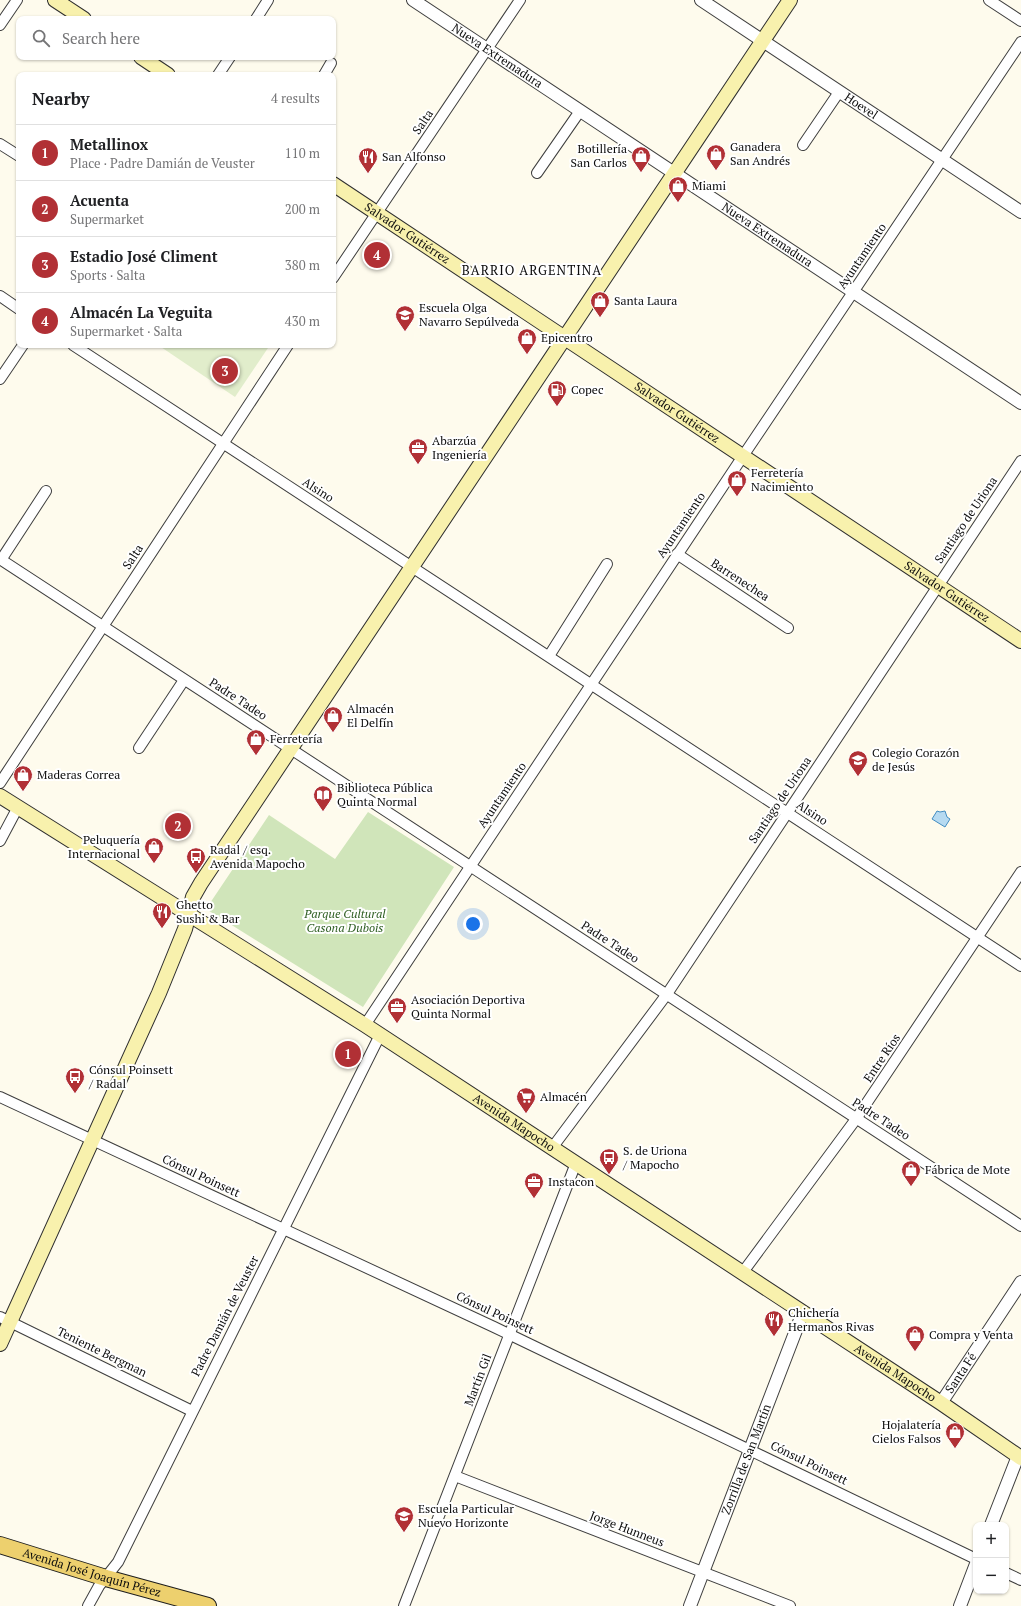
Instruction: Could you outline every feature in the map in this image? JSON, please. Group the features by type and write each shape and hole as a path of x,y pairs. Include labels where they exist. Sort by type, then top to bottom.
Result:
{"main road":[{"path":"55,0 79,16"},
{"path":"0,1344 5,1319 93,1140 159,993 178,946 189,915 191,903 201,883 790,0"},
{"path":"146,60 164,72"},
{"name":"Salvador Gutiérrez","path":"336,186 1021,641"},
{"name":"Avenida Mapocho","path":"0,796 365,1025 743,1272 1019,1457"},
{"name":"Avenida José Joaquín Pérez","path":"0,1545 106,1578 208,1606"}],"street":[{"path":"0,25 17,0"},
{"path":"258,16 268,0"},
{"name":"Nueva Extremadura","path":"413,0 1021,403"},
{"name":"Salta","path":"336,274 520,0"},
{"name":"Hoevel","path":"701,0 1021,212"},
{"path":"989,0 1021,21"},
{"name":"Ayuntamiento","path":"365,1025 742,456 943,160 1021,42"},
{"path":"220,72 228,60"},
{"path":"326,72 332,63"},
{"path":"803,145 839,92"},
{"path":"537,173 580,110"},
{"path":"0,144 16,154"},
{"path":"0,296 16,307"},
{"path":"0,379 21,348"},
{"name":"Alsino","path":"78,348 1021,966"},
{"name":"Salta","path":"0,783 286,348"},
{"name":"Santiago de Uriona","path":"552,1148 667,994 1021,461"},
{"name":"Padre Tadeo","path":"46,491 1,560 1021,1226"},
{"name":"Barrenechea","path":"677,554 788,628"},
{"path":"548,656 607,564"},
{"path":"139,748 184,680"},
{"path":"0,841 18,807"},
{"name":"Entre Ríos","path":"743,1272 856,1118 1021,872"},
{"name":"Padre Damián de Veuster","path":"88,1606 93,1595 118,1562 380,1035"},
{"name":"Cónsul Poinsett","path":"0,1097 510,1335 974,1558"},
{"name":"Martín Gil","path":"404,1606 576,1163"},
{"name":"Santa Fé","path":"940,1403 1021,1282"},
{"name":"Zorrilla de San Martín","path":"690,1606 803,1312"},
{"name":"Teniente Bergman","path":"5,1319 192,1411"},
{"path":"992,1522 1019,1457"},
{"name":"Jorge Hunneus","path":"455,1476 790,1606"},
{"path":"960,1606 973,1572"},
{"path":"1009,1574 1021,1580"}],"green space":[{"path":"162,348 268,348 235,397"},
{"name":"Parque Cultural Casona Dubois","path":"368,812 454,867 363,1007 206,909 269,815 335,859"}],"water":[{"path":"937,811 945,811 947,817 950,819 945,827 932,819"}],"place":[{"name":"Ganadera San Andrés","path":"716,171"},
{"name":"Botillería San Carlos","path":"641,173"},
{"name":"San Alfonso","path":"368,174"},
{"name":"Miami","path":"678,203"},
{"name":"Almacén La Veguita","path":"377,255"},
{"name":"Santa Laura","path":"600,318"},
{"name":"Escuela Olga Navarro Sepúlveda","path":"405,332"},
{"name":"Epicentro","path":"527,355"},
{"name":"Estadio José Climent","path":"225,371"},
{"name":"Copec","path":"557,407"},
{"name":"Abarzúa Ingeniería","path":"418,465"},
{"name":"Ferretería Nacimiento","path":"737,497"},
{"name":"Almacén El Delfín","path":"333,733"},
{"name":"Ferretería","path":"256,756"},
{"name":"Colegio Corazón de Jesús","path":"858,777"},
{"name":"Maderas Correa","path":"23,792"},
{"name":"Biblioteca Pública Quinta Normal","path":"323,812"},
{"name":"Acuenta","path":"178,826"},
{"name":"Peluquería Internacional","path":"154,864"},
{"name":"Radal / esq. Avenida Mapocho","path":"196,874"},
{"name":"Ghetto Sushi & Bar","path":"162,929"},
{"name":"Asociación Deportiva Quinta Normal","path":"397,1024"},
{"name":"Metallinox","path":"348,1054"},
{"name":"Cónsul Poinsett / Radal","path":"75,1094"},
{"name":"Almacén","path":"526,1114"},
{"name":"S. de Uriona / Mapocho","path":"609,1175"},
{"name":"Fábrica de Mote","path":"911,1187"},
{"name":"Instacon","path":"534,1199"},
{"name":"Chichería Hermanos Rivas","path":"774,1337"},
{"name":"Compra y Venta","path":"915,1352"},
{"name":"Hojalatería Cielos Falsos","path":"955,1449"},
{"name":"Escuela Particular Nuevo Horizonte","path":"404,1533"}],"district":[{"name":"BARRIO ARGENTINA","path":"532,270"}]}
